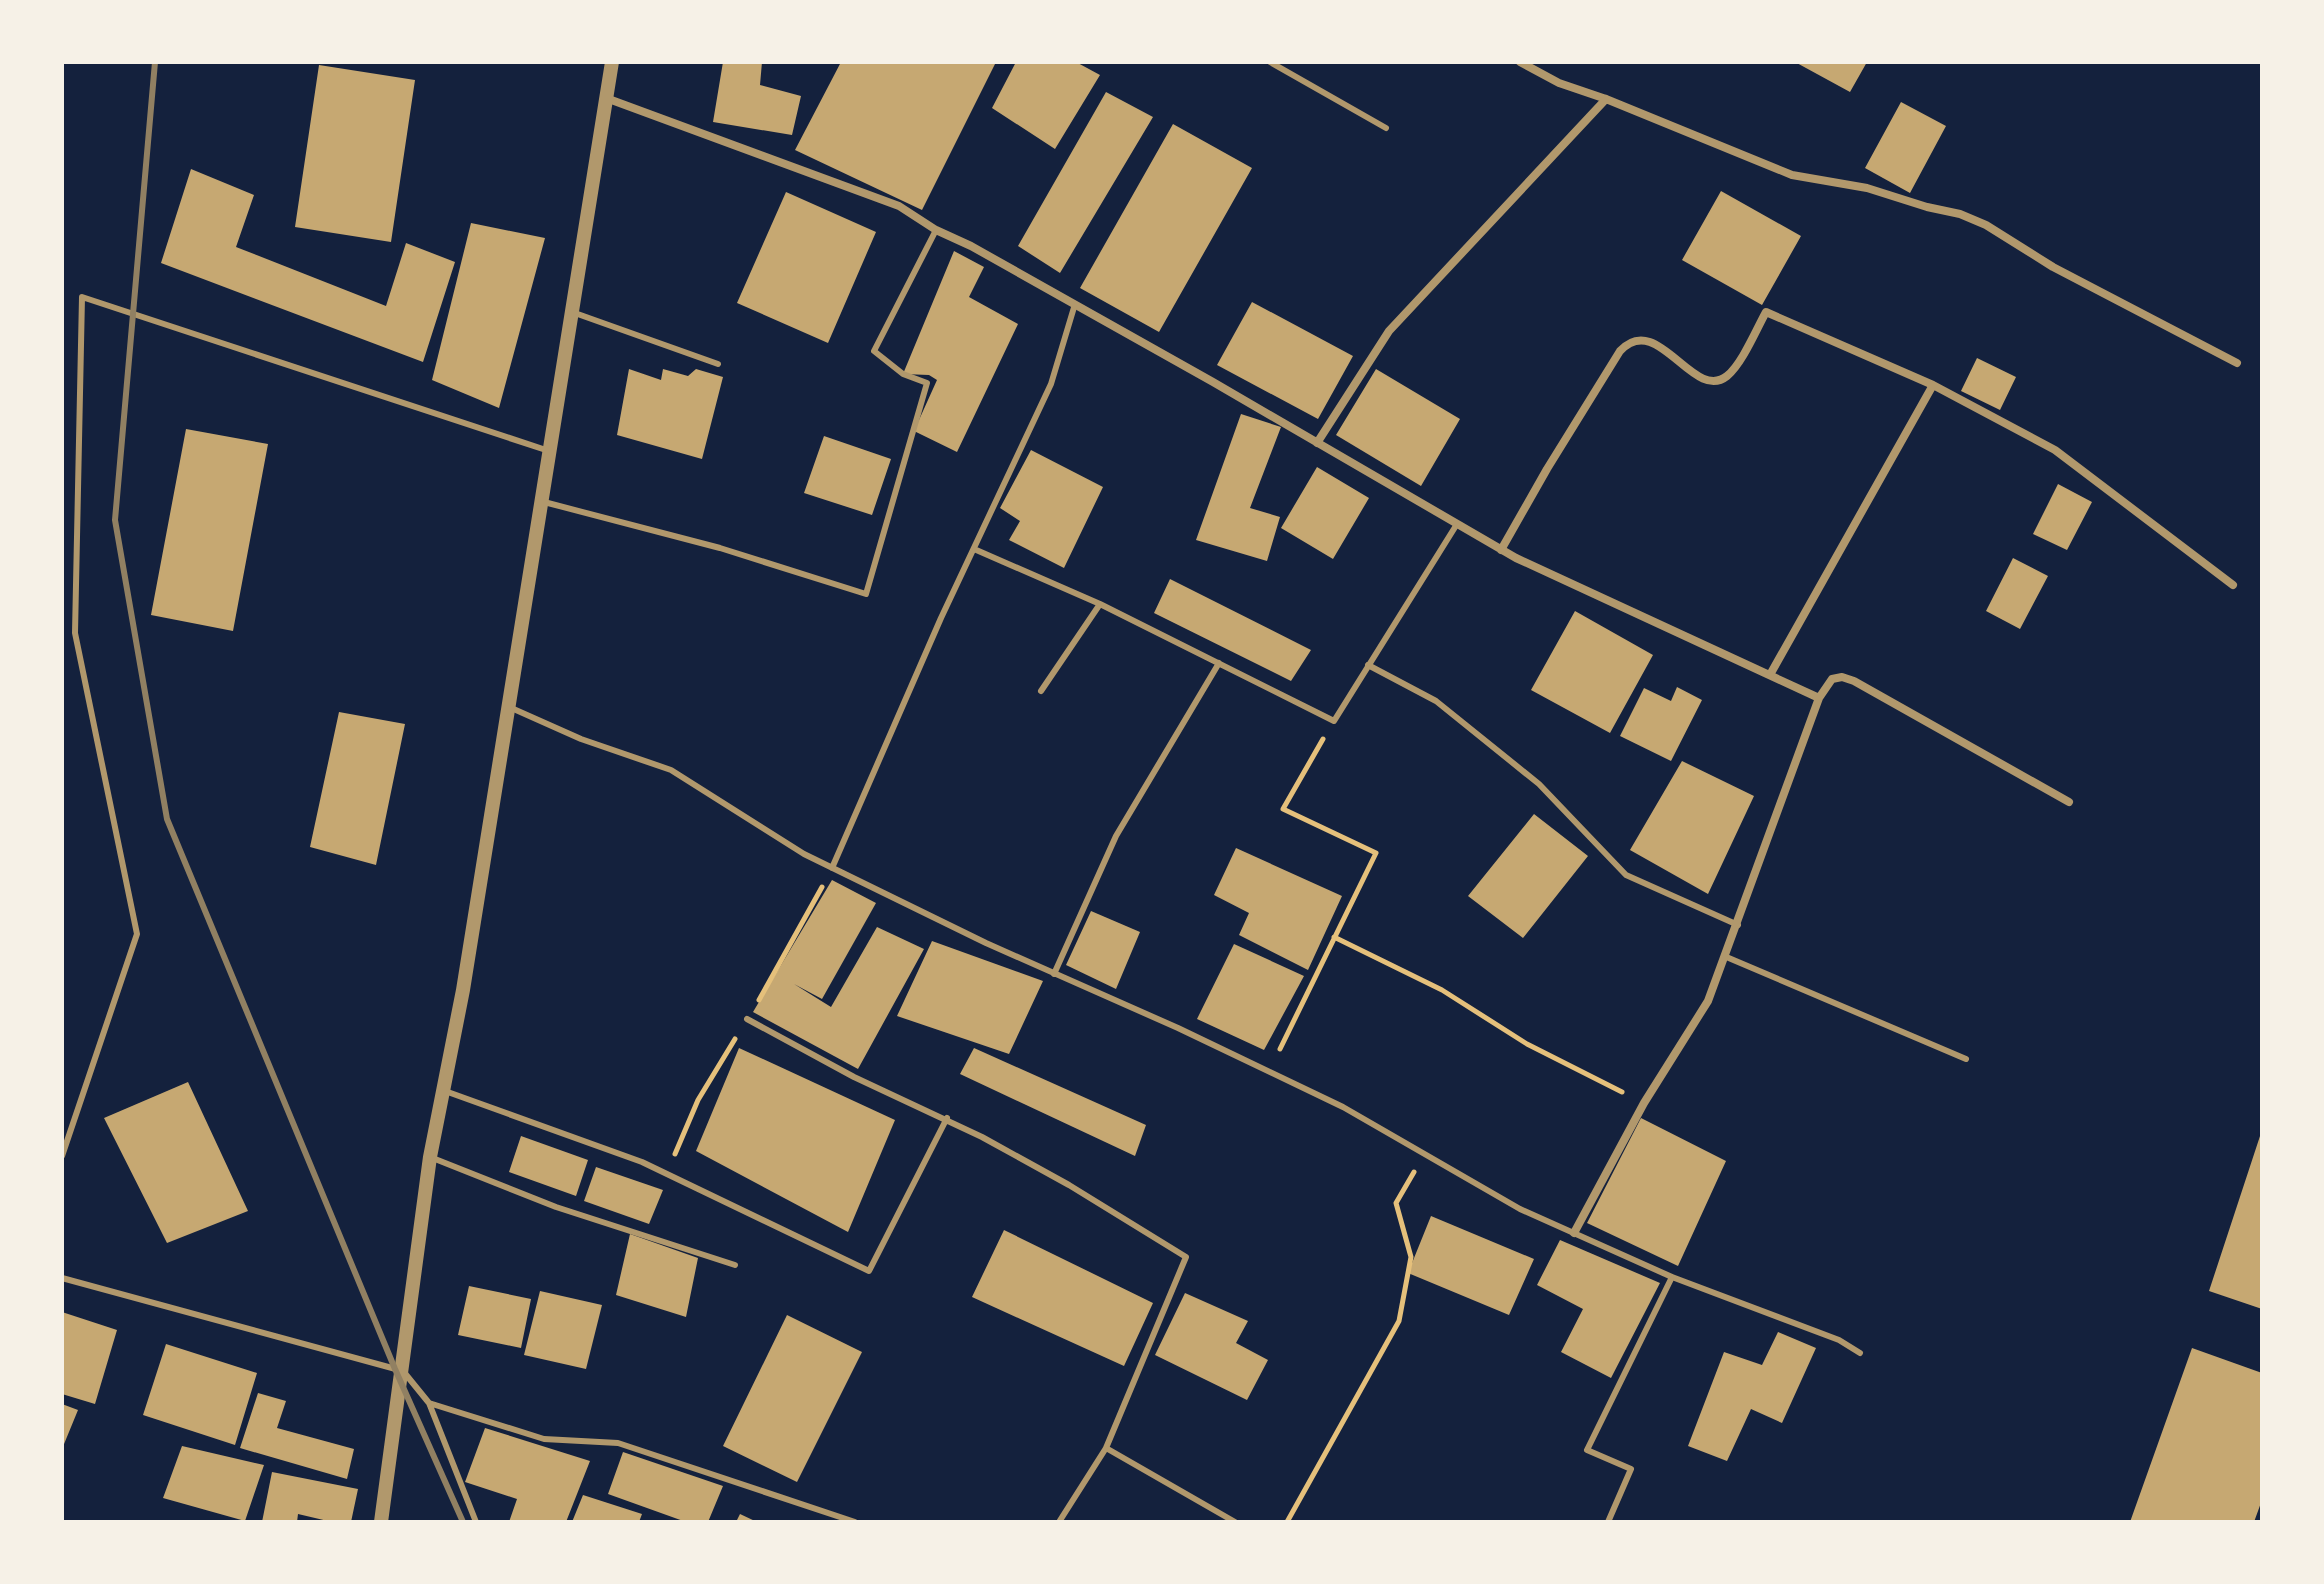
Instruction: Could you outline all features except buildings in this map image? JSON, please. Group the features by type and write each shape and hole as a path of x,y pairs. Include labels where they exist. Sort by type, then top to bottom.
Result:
{"street":[{"path":"381,1522 430,1157 463,990 612,62"},
{"path":"1520,62 1559,83 1792,175 1867,188 1960,214 1986,225 2053,267 2237,363"},
{"path":"606,98 899,206 936,230 1075,304 1501,550 1771,673 1819,698"},
{"path":"1317,443 1389,331 1606,99"},
{"path":"1501,550 1547,469 1615,358 1629,341 1641,339 1658,346 1691,371 1717,381 1727,377 1738,362 1766,312 1933,385 2055,450 2233,585"},
{"path":"1771,673 1933,385"},
{"path":"1574,1233 1644,1103 1708,1001 1819,698 1832,679 1842,677 1854,681 2069,802"}],"lane":[{"path":"1270,62 1386,128"},
{"path":"541,502 720,548 866,594 927,383 903,374 874,351 936,230"},
{"path":"62,1156 137,934 75,633 82,297 549,451"},
{"path":"832,868 1051,384 1075,304"},
{"path":"572,312 718,364"},
{"path":"974,549 1100,604 1334,721 1457,524"},
{"path":"1041,691 1100,604"},
{"path":"1054,974 1116,836 1219,663"},
{"path":"1368,665 1436,701 1539,784 1626,875 1738,925"},
{"path":"508,707 581,739 671,770 804,854 1054,974 1343,1107 1520,1209 1672,1277 1839,1340 1860,1353"},
{"path":"1724,956 1966,1059"},
{"path":"747,1019 854,1077 947,1118 1069,1185 1186,1257 1106,1448 1059,1522"},
{"path":"443,1090 642,1162 869,1271 947,1118"},
{"path":"430,1157 556,1207 735,1265"},
{"path":"1608,1522 1631,1469 1587,1450 1672,1277"},
{"path":"62,1278 403,1371 429,1403 476,1522"},
{"path":"429,1403 544,1439 618,1443 855,1522"},
{"path":"1106,1448 1224,1520 1235,1522"}],"path":[{"path":"1269,1072 1376,853 1283,809 1334,721"},
{"path":"1334,937 1442,990 1527,1044 1644,1103"},
{"path":"1287,1522 1399,1321 1411,1257 1396,1203 1425,1154"}],"railway":[{"path":"155,62 115,520 167,819 395,1369 463,1522"}]}
